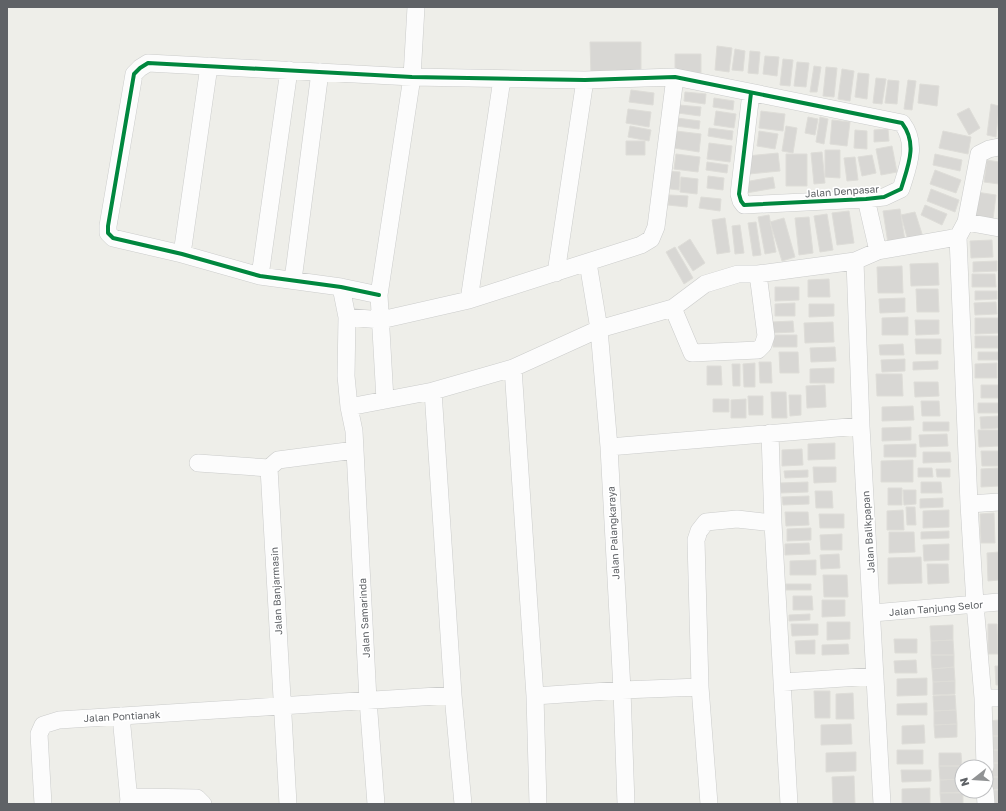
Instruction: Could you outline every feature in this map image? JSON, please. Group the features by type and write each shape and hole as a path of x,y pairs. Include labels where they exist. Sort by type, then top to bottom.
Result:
{"street":[{"path":"385,400 379,295 412,77 415,13"},
{"path":"379,295 341,287 260,276 182,254 114,238 108,233 134,74 148,62 412,77 585,80 675,77 751,93"},
{"path":"182,254 209,66"},
{"path":"260,276 289,70"},
{"path":"293,280 320,72"},
{"path":"347,317 381,320 469,300 641,245 651,239 656,227 675,77"},
{"path":"469,300 502,79"},
{"path":"556,273 585,80"},
{"name":"Jalan Denpasar","path":"751,93 902,123 910,137 912,154 902,189 884,197 866,199 744,205 739,194 751,93"},
{"path":"986,759 991,698 974,604 958,237 966,222 980,154 989,149 999,147"},
{"name":"Jalan Denpasar","path":"866,199 878,251"},
{"path":"966,222 999,228"},
{"path":"349,407 433,391 513,368 599,329 673,308 705,284 738,274 758,274 855,260 878,251 958,237"},
{"name":"Jalan Balikpapan","path":"855,260 861,426 873,613 882,804"},
{"name":"Jalan Palangkaraya","path":"588,262 599,329 608,447 622,690 626,804"},
{"path":"673,308 692,353 758,350 763,345 766,336 758,274"},
{"name":"Jalan Samarinda","path":"341,287 347,317 346,376 349,407 354,432 368,700 376,804"},
{"path":"513,368 535,696 538,804"},
{"path":"433,391 453,695 463,804"},
{"path":"608,447 861,426"},
{"path":"770,433 772,523 783,682 789,804"},
{"path":"198,463 269,468 278,460 355,450"},
{"name":"Jalan Banjarmasin","path":"269,468 288,804"},
{"path":"969,504 999,502"},
{"path":"709,804 700,687 696,540 699,531 706,522 738,519 772,523"},
{"name":"Jalan Tanjung Selor","path":"873,613 999,602"},
{"path":"783,682 875,676"},
{"path":"535,696 622,690 700,687"},
{"name":"Jalan Pontianak","path":"42,804 39,734 43,725 59,720 453,695"},
{"path":"121,716 129,802 136,798 197,798 203,804"}],"building":[{"path":"590,42 641,42 641,74 591,75"},
{"path":"717,46 732,48 729,72 715,70"},
{"path":"735,49 745,51 743,71 732,70"},
{"path":"750,51 760,52 758,74 748,73"},
{"path":"675,54 701,54 701,75 675,75"},
{"path":"765,56 779,57 777,76 763,74"},
{"path":"783,59 793,60 790,86 780,85"},
{"path":"797,62 809,63 806,87 794,86"},
{"path":"814,66 821,67 817,92 810,92"},
{"path":"826,67 837,68 834,97 823,96"},
{"path":"842,69 854,71 850,101 838,99"},
{"path":"858,73 869,74 867,99 855,97"},
{"path":"876,78 886,79 882,104 873,103"},
{"path":"888,80 899,81 897,104 885,103"},
{"path":"908,80 916,81 912,110 904,109"},
{"path":"920,84 939,86 937,106 918,103"},
{"path":"631,90 654,93 653,105 629,102"},
{"path":"685,92 706,94 705,104 684,101"},
{"path":"714,98 734,101 733,110 713,107"},
{"path":"991,104 999,106 996,137 987,135"},
{"path":"679,105 701,107 700,116 678,113"},
{"path":"969,108 980,128 969,135 957,114"},
{"path":"628,109 651,112 649,127 626,123"},
{"path":"716,111 736,114 734,128 714,125"},
{"path":"761,111 785,114 783,131 759,128"},
{"path":"808,117 818,119 815,135 805,133"},
{"path":"820,117 828,119 824,144 816,142"},
{"path":"677,118 700,121 699,129 676,126"},
{"path":"832,120 850,122 847,146 830,144"},
{"path":"630,126 651,130 649,141 628,137"},
{"path":"786,126 797,128 793,153 782,151"},
{"path":"709,128 733,131 732,140 708,136"},
{"path":"888,129 889,141 874,142 874,130"},
{"path":"855,130 867,131 867,149 854,148"},
{"path":"676,131 701,134 699,152 674,148"},
{"path":"759,131 778,134 775,149 757,146"},
{"path":"943,131 971,137 968,154 939,148"},
{"path":"626,141 645,141 645,155 626,155"},
{"path":"709,143 732,146 730,162 707,159"},
{"path":"892,146 897,172 881,175 876,149"},
{"path":"825,150 840,150 840,178 825,177"},
{"path":"822,152 825,183 814,184 811,153"},
{"path":"778,153 780,171 749,174 747,156"},
{"path":"676,154 700,157 698,172 674,169"},
{"path":"786,154 807,154 807,186 786,186"},
{"path":"935,154 962,160 960,171 933,165"},
{"path":"872,155 876,173 862,176 858,157"},
{"path":"855,157 858,180 847,181 844,158"},
{"path":"987,160 999,162 999,184 984,182"},
{"path":"707,162 728,165 727,173 706,170"},
{"path":"935,170 961,180 956,193 930,184"},
{"path":"663,171 680,172 679,190 662,188"},
{"path":"708,176 724,178 723,190 707,188"},
{"path":"681,177 698,179 697,194 680,192"},
{"path":"773,177 775,188 746,193 744,182"},
{"path":"931,189 959,200 955,212 927,201"},
{"path":"976,192 996,195 993,219 973,217"},
{"path":"669,195 688,196 687,207 668,205"},
{"path":"701,197 721,199 720,211 699,208"},
{"path":"925,205 947,214 942,225 921,215"},
{"path":"900,209 905,241 888,243 883,211"},
{"path":"849,211 854,243 837,245 832,213"},
{"path":"915,212 923,237 908,241 901,215"},
{"path":"827,214 833,250 820,252 814,216"},
{"path":"769,215 776,252 765,254 758,217"},
{"path":"809,217 813,253 799,255 795,218"},
{"path":"725,218 730,252 717,254 712,220"},
{"path":"784,218 795,257 782,261 770,222"},
{"path":"756,222 761,255 753,256 748,223"},
{"path":"740,225 744,253 735,254 732,226"},
{"path":"690,239 705,263 693,271 678,247"},
{"path":"992,240 993,257 971,258 970,241"},
{"path":"675,247 693,278 684,284 666,252"},
{"path":"997,261 997,271 973,272 973,262"},
{"path":"938,263 939,285 911,286 910,264"},
{"path":"902,266 903,293 878,293 877,267"},
{"path":"972,274 995,274 996,287 972,287"},
{"path":"829,279 830,297 808,297 808,280"},
{"path":"775,287 799,287 799,300 775,301"},
{"path":"916,289 938,289 939,312 917,312"},
{"path":"975,291 997,291 997,299 975,300"},
{"path":"905,298 905,312 880,313 879,299"},
{"path":"996,302 997,314 975,315 974,303"},
{"path":"795,303 795,316 775,316 775,304"},
{"path":"809,304 834,304 834,316 809,317"},
{"path":"908,317 908,335 882,335 882,318"},
{"path":"975,318 999,318 999,333 975,334"},
{"path":"915,320 939,320 939,334 916,335"},
{"path":"793,321 794,332 772,333 772,322"},
{"path":"833,322 834,342 805,343 804,323"},
{"path":"773,335 797,335 797,347 773,347"},
{"path":"975,336 998,336 998,348 975,348"},
{"path":"915,339 941,339 941,354 916,354"},
{"path":"903,344 904,355 880,355 879,345"},
{"path":"835,347 836,361 811,362 810,348"},
{"path":"779,352 798,352 799,373 780,373"},
{"path":"978,352 999,352 999,360 978,360"},
{"path":"905,359 905,371 882,372 881,360"},
{"path":"938,361 938,369 913,370 913,362"},
{"path":"759,362 771,362 772,383 760,383"},
{"path":"755,363 755,387 744,387 743,364"},
{"path":"997,363 997,378 975,378 975,364"},
{"path":"732,364 740,364 740,386 733,386"},
{"path":"707,366 721,366 722,385 707,385"},
{"path":"834,368 834,383 810,383 810,369"},
{"path":"876,374 902,374 903,396 877,396"},
{"path":"914,382 938,382 939,396 915,397"},
{"path":"825,385 826,407 807,408 806,386"},
{"path":"981,385 999,385 999,398 981,398"},
{"path":"771,392 786,392 787,418 772,418"},
{"path":"789,395 801,395 801,415 790,416"},
{"path":"748,396 763,396 763,415 749,415"},
{"path":"713,399 729,399 729,412 713,412"},
{"path":"746,399 746,418 731,418 731,400"},
{"path":"921,401 939,401 940,416 922,416"},
{"path":"978,403 999,403 999,413 978,413"},
{"path":"913,406 914,420 882,421 882,407"},
{"path":"999,416 999,428 981,429 980,417"},
{"path":"923,422 949,422 949,431 923,431"},
{"path":"911,427 911,440 882,441 882,428"},
{"path":"978,430 999,430 999,446 979,447"},
{"path":"947,434 948,446 920,447 919,435"},
{"path":"835,443 835,459 808,460 808,444"},
{"path":"916,444 916,457 884,457 884,445"},
{"path":"802,449 803,465 782,466 782,450"},
{"path":"981,451 999,451 999,466 982,466"},
{"path":"923,452 950,452 951,462 923,463"},
{"path":"913,460 913,482 881,482 881,461"},
{"path":"813,467 836,467 836,482 814,483"},
{"path":"918,468 932,468 933,477 918,477"},
{"path":"999,468 999,486 981,487 981,469"},
{"path":"936,469 950,469 950,477 937,477"},
{"path":"808,470 808,477 785,478 784,471"},
{"path":"808,482 808,492 780,493 780,483"},
{"path":"921,482 941,482 942,493 921,493"},
{"path":"888,488 902,488 902,505 888,505"},
{"path":"903,490 916,490 916,504 904,505"},
{"path":"815,491 832,491 833,508 816,508"},
{"path":"809,496 809,504 783,505 782,497"},
{"path":"943,498 943,507 920,508 920,499"},
{"path":"906,507 915,507 916,525 907,525"},
{"path":"903,510 904,530 887,530 887,511"},
{"path":"949,510 949,527 923,528 923,511"},
{"path":"785,512 808,512 809,525 786,526"},
{"path":"994,513 995,543 981,543 980,514"},
{"path":"819,514 844,514 844,528 820,528"},
{"path":"811,528 811,540 787,541 787,529"},
{"path":"949,531 949,538 921,539 921,532"},
{"path":"889,532 914,532 915,552 889,553"},
{"path":"842,534 842,550 821,550 820,535"},
{"path":"809,543 810,554 785,555 785,544"},
{"path":"949,544 949,560 924,561 923,545"},
{"path":"999,552 999,580 988,581 987,553"},
{"path":"839,554 840,568 821,569 820,555"},
{"path":"921,557 922,583 888,584 888,558"},
{"path":"816,560 816,575 790,575 790,561"},
{"path":"927,564 948,564 949,583 928,584"},
{"path":"823,575 847,575 848,597 824,597"},
{"path":"786,584 811,584 811,590 786,590"},
{"path":"793,596 812,596 813,610 793,610"},
{"path":"822,600 845,600 845,616 822,617"},
{"path":"810,614 810,620 789,621 789,615"},
{"path":"827,622 850,622 850,639 827,640"},
{"path":"791,624 818,624 818,635 792,636"},
{"path":"988,624 997,624 998,654 988,654"},
{"path":"953,625 953,640 931,641 930,626"},
{"path":"894,639 917,639 917,653 895,653"},
{"path":"815,640 815,654 796,654 795,641"},
{"path":"953,640 954,655 931,655 931,641"},
{"path":"848,644 849,654 822,655 822,645"},
{"path":"931,655 954,655 954,667 932,669"},
{"path":"916,660 917,673 895,673 894,661"},
{"path":"995,666 999,666 999,685 996,685"},
{"path":"954,667 955,681 933,682 932,669"},
{"path":"927,678 927,695 897,696 897,679"},
{"path":"955,681 955,694 933,695 933,682"},
{"path":"814,691 830,691 830,718 815,718"},
{"path":"853,693 854,719 836,719 836,694"},
{"path":"955,695 956,710 934,711 933,696"},
{"path":"927,703 927,715 897,715 897,704"},
{"path":"956,710 957,724 934,725 934,711"},
{"path":"999,720 999,736 988,736 987,721"},
{"path":"851,724 852,744 821,745 821,725"},
{"path":"957,724 957,737 935,738 934,725"},
{"path":"924,725 925,743 902,744 902,726"},
{"path":"988,736 999,736 999,750 988,750"},
{"path":"897,750 923,750 923,764 897,764"},
{"path":"988,750 999,750 999,763 994,763 994,759 988,759"},
{"path":"856,752 856,771 826,772 826,753"},
{"path":"939,753 961,753 961,759 954,759 954,766 939,766"},
{"path":"994,763 999,763 999,777 994,777"},
{"path":"939,766 954,766 954,779 940,780"},
{"path":"901,770 931,770 931,781 902,782"},
{"path":"854,776 855,804 833,804 832,777"},
{"path":"994,777 999,777 999,789 994,790"},
{"path":"954,779 954,792 940,793 940,780"},
{"path":"930,788 930,804 902,804 902,789"},
{"path":"994,790 999,790 999,804 990,804 990,799 994,799"},
{"path":"940,793 954,793 954,799 963,799 963,804 941,804"}],"cycle path":[{"path":"379,295 341,287 260,276 182,254 113,238 108,233 108,226 134,74 148,63 412,77 585,80 675,77 902,123 907,131 911,147 909,164 901,189 884,197 866,199 744,205 739,194 751,93"}]}
